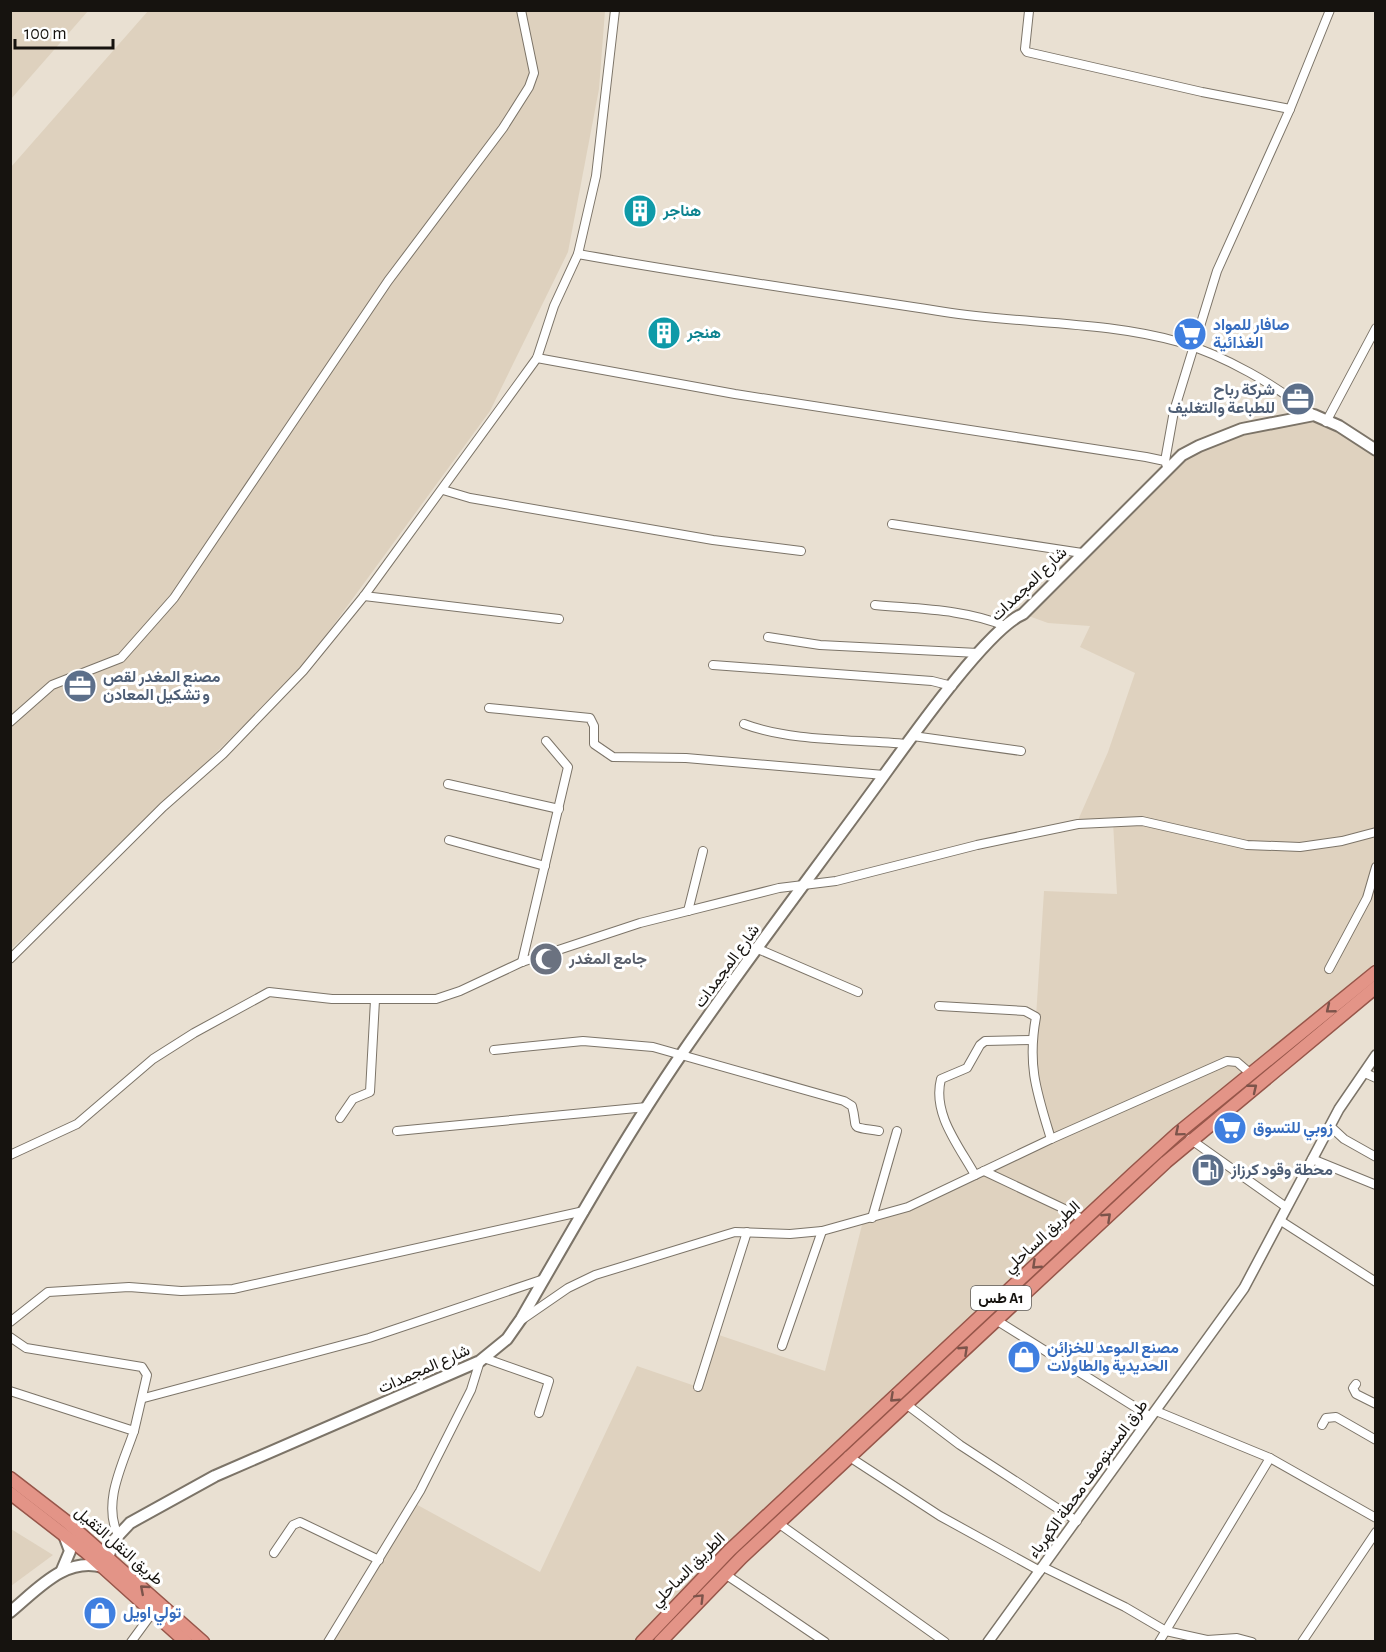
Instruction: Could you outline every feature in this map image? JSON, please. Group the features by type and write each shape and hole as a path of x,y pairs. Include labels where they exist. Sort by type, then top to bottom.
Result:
{"highway":[{"name":"الطريق الساحلي","path":"642,1641 730,1550 1178,1133 1376,972"},
{"name":"الطريق الساحلي","path":"660,1641 778,1523 1190,1139 1376,987"},
{"name":"طريق النقل الثقيل","path":"10,1478 106,1563 203,1641"},
{"name":"طريق النقل الثقيل","path":"10,1493 106,1563 153,1612 186,1641"}],"main road":[{"path":"1314,415 1339,426 1376,450"},
{"name":"شارع المجمدات","path":"106,1563 118,1535 137,1518 215,1476 482,1360 507,1339 682,1053 884,775 978,653 1012,619 1023,614 1167,465 1216,438 1268,422 1314,415"},
{"path":"62,1570 70,1551 64,1534"},
{"path":"10,1612 62,1570 85,1564 106,1563"}],"street":[{"path":"10,722 52,685 121,658 174,598 388,281 503,128 529,87 534,73 521,10"},
{"path":"10,959 163,807 223,754 303,671 364,596 537,358 554,306 578,254 596,176 615,10"},
{"path":"537,358 735,394 1167,465 1174,411 1217,271 1290,109 1330,10"},
{"path":"1029,11 1025,49 1027,52 1202,92 1290,109"},
{"path":"578,254 948,312 1041,321 1155,337 1195,348 1276,388 1314,415"},
{"path":"1326,422 1376,328"},
{"path":"443,490 470,498 713,540 801,552"},
{"path":"892,524 1082,554"},
{"path":"364,596 559,619"},
{"path":"875,605 938,611 992,620 1005,626"},
{"path":"768,637 820,645 978,653"},
{"path":"713,665 932,681 952,686"},
{"path":"489,708 590,718 594,726 594,744 613,757 686,758 884,775"},
{"path":"744,724 761,730 787,734 910,740 1021,751"},
{"path":"522,962 568,767 546,741"},
{"path":"448,784 559,810"},
{"path":"10,1155 50,1139 77,1124 153,1059 262,995 283,992 332,999 375,1000 424,1000 449,996 522,962 592,938 688,911 779,888 836,881 977,845 1107,821 1142,821 1174,830 1267,846 1300,847 1342,841 1376,832"},
{"path":"449,840 545,866"},
{"path":"688,911 703,851"},
{"path":"1329,969 1368,898 1376,867"},
{"path":"758,949 858,992"},
{"path":"340,1118 353,1099 370,1092 375,1000"},
{"path":"939,1006 1025,1011 1036,1017 1032,1040 1036,1096 1051,1139"},
{"path":"975,1175 946,1124 939,1096 941,1079 967,1068 980,1045 985,1041 1032,1040"},
{"path":"494,1050 565,1041 592,1041 653,1047 682,1053 844,1101 852,1106 856,1127 879,1131"},
{"name":"طرق المستوصف محطة الكهرباء","path":"988,1641 1244,1288 1330,1126 1376,1055"},
{"path":"521,1319 561,1293 595,1275 725,1235 747,1232 790,1234 822,1231 908,1207 1051,1139 1227,1061 1237,1062 1251,1074"},
{"path":"1365,1073 1376,1078"},
{"path":"397,1131 647,1107"},
{"path":"1330,1126 1344,1139 1376,1157"},
{"path":"872,1218 897,1131"},
{"path":"1190,1139 1286,1207"},
{"path":"1312,1159 1376,1185"},
{"path":"984,1172 1073,1213 1084,1221"},
{"path":"10,1322 48,1292 129,1287 181,1291 233,1289 585,1211"},
{"path":"1281,1221 1376,1282"},
{"path":"782,1346 822,1231"},
{"path":"698,1387 747,1232"},
{"path":"144,1398 369,1338 544,1279"},
{"path":"996,1320 1154,1414 1270,1458 1376,1518"},
{"path":"10,1337 26,1348 142,1367 147,1375 144,1398 110,1505 111,1520 118,1535"},
{"path":"328,1641 420,1491 471,1390 482,1360 549,1381 539,1413"},
{"path":"1356,1384 1353,1388 1356,1394 1376,1404"},
{"path":"10,1391 134,1431"},
{"path":"906,1404 960,1445 1077,1521"},
{"path":"1322,1425 1326,1418 1336,1417 1376,1440"},
{"path":"837,1450 940,1516 1041,1569 1116,1602 1166,1631 1207,1641 1237,1638 1252,1641"},
{"path":"1159,1641 1270,1458"},
{"path":"274,1553 293,1525 300,1522 378,1560"},
{"path":"778,1523 945,1641"},
{"path":"1302,1641 1376,1532"},
{"path":"725,1574 825,1641"},
{"path":"131,1641 153,1612"}],"shaded area":[{"path":"10,11 88,11 11,99"},
{"path":"148,11 605,11 599,89 568,252 490,411 302,668 93,874 11,949 11,167"},
{"path":"1314,415 1375,450 1375,971 1133,1174 642,1641 328,1642 412,1502 540,1572 637,1366 698,1387 713,1333 825,1371 863,1221 889,1214 1050,1139 1036,1096 1036,1017 1044,891 1117,894 1113,822 1075,827 1108,752 1135,673 1080,647 1090,626 1048,623 1023,614 1199,446"},
{"path":"11,1529 53,1555 10,1586"}],"place":[{"name":"هناجر","path":"640,211"},
{"name":"هنجر","path":"664,333"},
{"name":"صافار للمواد الغذائية","path":"1190,334"},
{"name":"شركة رباح للطباعة والتغليف","path":"1298,399"},
{"name":"مصنع المغدر لقص و تشكيل المعادن","path":"80,686"},
{"name":"جامع المغدر","path":"546,959"},
{"name":"زوبي للتسوق","path":"1230,1128"},
{"name":"محطة وقود كرزاز","path":"1208,1170"},
{"name":"مصنع الموعد للخزائن الحديدية والطاولات","path":"1024,1357"},
{"name":"تولي اويل","path":"100,1613"}]}
